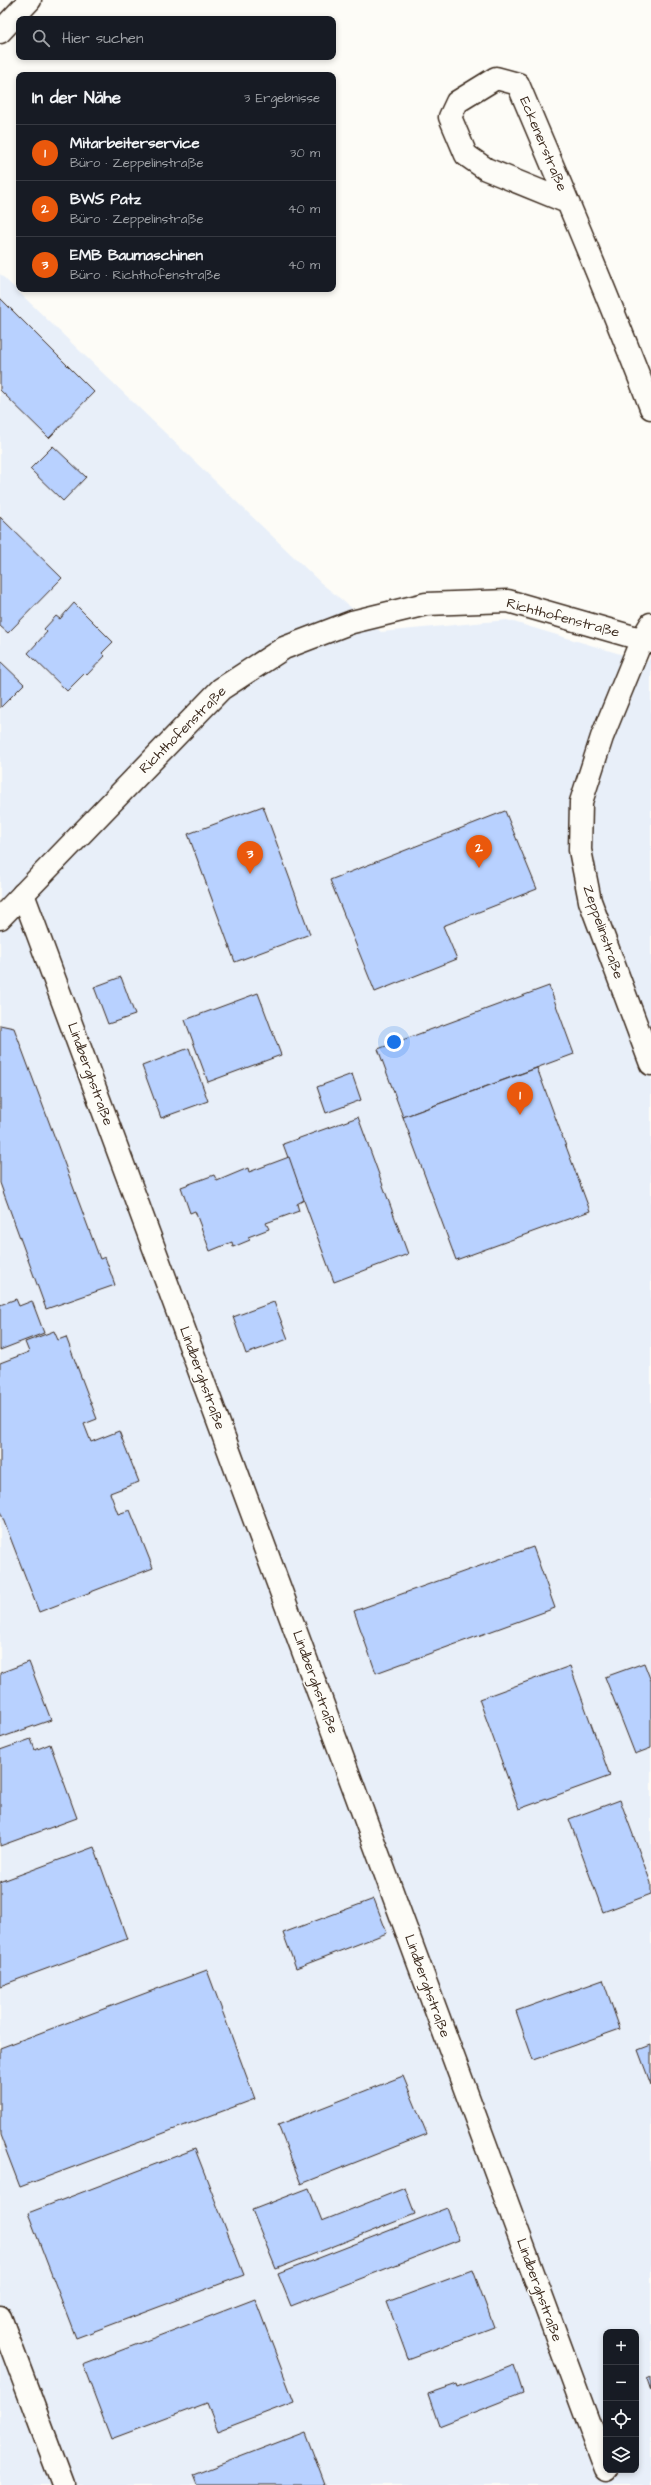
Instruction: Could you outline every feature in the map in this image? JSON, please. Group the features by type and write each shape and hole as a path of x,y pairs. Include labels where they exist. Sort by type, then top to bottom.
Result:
{"main road":[{"path":"0,32 30,0"},
{"name":"Eckenerstraße","path":"568,202 486,169 466,155 450,117 457,102 496,78 518,84 568,202 651,408"},
{"name":"Richthofenstraße","path":"0,918 220,689 284,648 352,622 426,604 508,601 648,635"},
{"name":"Zeppelinstraße","path":"648,635 602,737 581,802 580,850 590,901 651,1064"},
{"name":"Lindberghstraße","path":"23,894 603,2462"},
{"path":"0,2317 63,2485"},
{"name":"Lindberghstraße","path":"607,2473 612,2485"}],"shaded area":[{"path":"0,274 16,289 16,292 19,292 321,583 381,632 507,620 647,662 651,657 651,2485 0,2485"}],"building":[{"path":"0,298 94,392 49,438 0,390"},
{"path":"53,446 86,477 63,501 30,469"},
{"path":"0,517 62,578 8,633 0,626"},
{"path":"74,603 113,642 102,653 105,656 87,675 85,673 67,691 28,653 47,632 44,629 56,616 60,619"},
{"path":"0,661 24,684 0,708"},
{"path":"263,806 310,934 235,962 188,834"},
{"path":"505,811 537,889 443,926 457,959 375,992 330,880"},
{"path":"121,977 135,1015 108,1024 94,987"},
{"path":"549,986 574,1054 403,1117 378,1049"},
{"path":"258,993 281,1055 208,1082 185,1020"},
{"path":"0,1025 14,1028 100,1259 105,1257 115,1285 46,1309 0,1183"},
{"path":"189,1048 208,1101 161,1118 142,1066"},
{"path":"537,1068 590,1211 456,1260 403,1117"},
{"path":"352,1074 361,1100 326,1113 317,1087"},
{"path":"358,1117 408,1254 334,1282 283,1144"},
{"path":"289,1157 304,1200 297,1204 299,1211 266,1223 269,1229 248,1237 250,1240 233,1247 232,1242 210,1251 195,1211 190,1213 181,1187 214,1175 217,1181 248,1168 249,1172"},
{"path":"16,1299 19,1306 32,1301 44,1333 0,1350 0,1305"},
{"path":"274,1302 288,1339 246,1354 233,1317"},
{"path":"54,1331 58,1340 66,1337 97,1419 84,1424 91,1442 119,1431 139,1482 110,1493 118,1514 130,1510 153,1568 39,1612 0,1511 0,1363 29,1352 25,1342"},
{"path":"533,1547 555,1608 376,1673 354,1611"},
{"path":"29,1662 51,1720 0,1738 0,1673"},
{"path":"644,1663 651,1681 651,1748 635,1754 605,1677"},
{"path":"570,1666 610,1776 519,1809 479,1699"},
{"path":"31,1739 35,1750 50,1744 77,1818 0,1846 0,1750"},
{"path":"620,1800 651,1883 651,1894 603,1912 569,1819"},
{"path":"94,1847 127,1939 0,1986 0,1882"},
{"path":"374,1899 387,1933 296,1968 283,1933"},
{"path":"207,1970 255,2099 20,2187 0,2135 0,2048"},
{"path":"603,1980 620,2029 533,2060 516,2011"},
{"path":"651,2045 651,2085 638,2050"},
{"path":"403,2076 427,2134 301,2184 278,2125"},
{"path":"195,2149 244,2275 76,2338 28,2213"},
{"path":"309,2188 322,2221 405,2188 415,2214 276,2269 252,2210"},
{"path":"447,2208 459,2240 291,2306 278,2274"},
{"path":"473,2270 494,2327 408,2359 387,2302"},
{"path":"255,2299 294,2402 218,2431 207,2403 111,2439 83,2365"},
{"path":"514,2365 523,2393 439,2426 428,2394 457,2384 458,2387"},
{"path":"651,2377 651,2391 647,2379"},
{"path":"305,2432 325,2485 197,2485 193,2475"}],"place":[{"name":"BWS Patz","path":"479,868"},
{"name":"EMB Baumaschinen","path":"250,874"},
{"name":"Mitarbeiterservice","path":"520,1115"}]}
